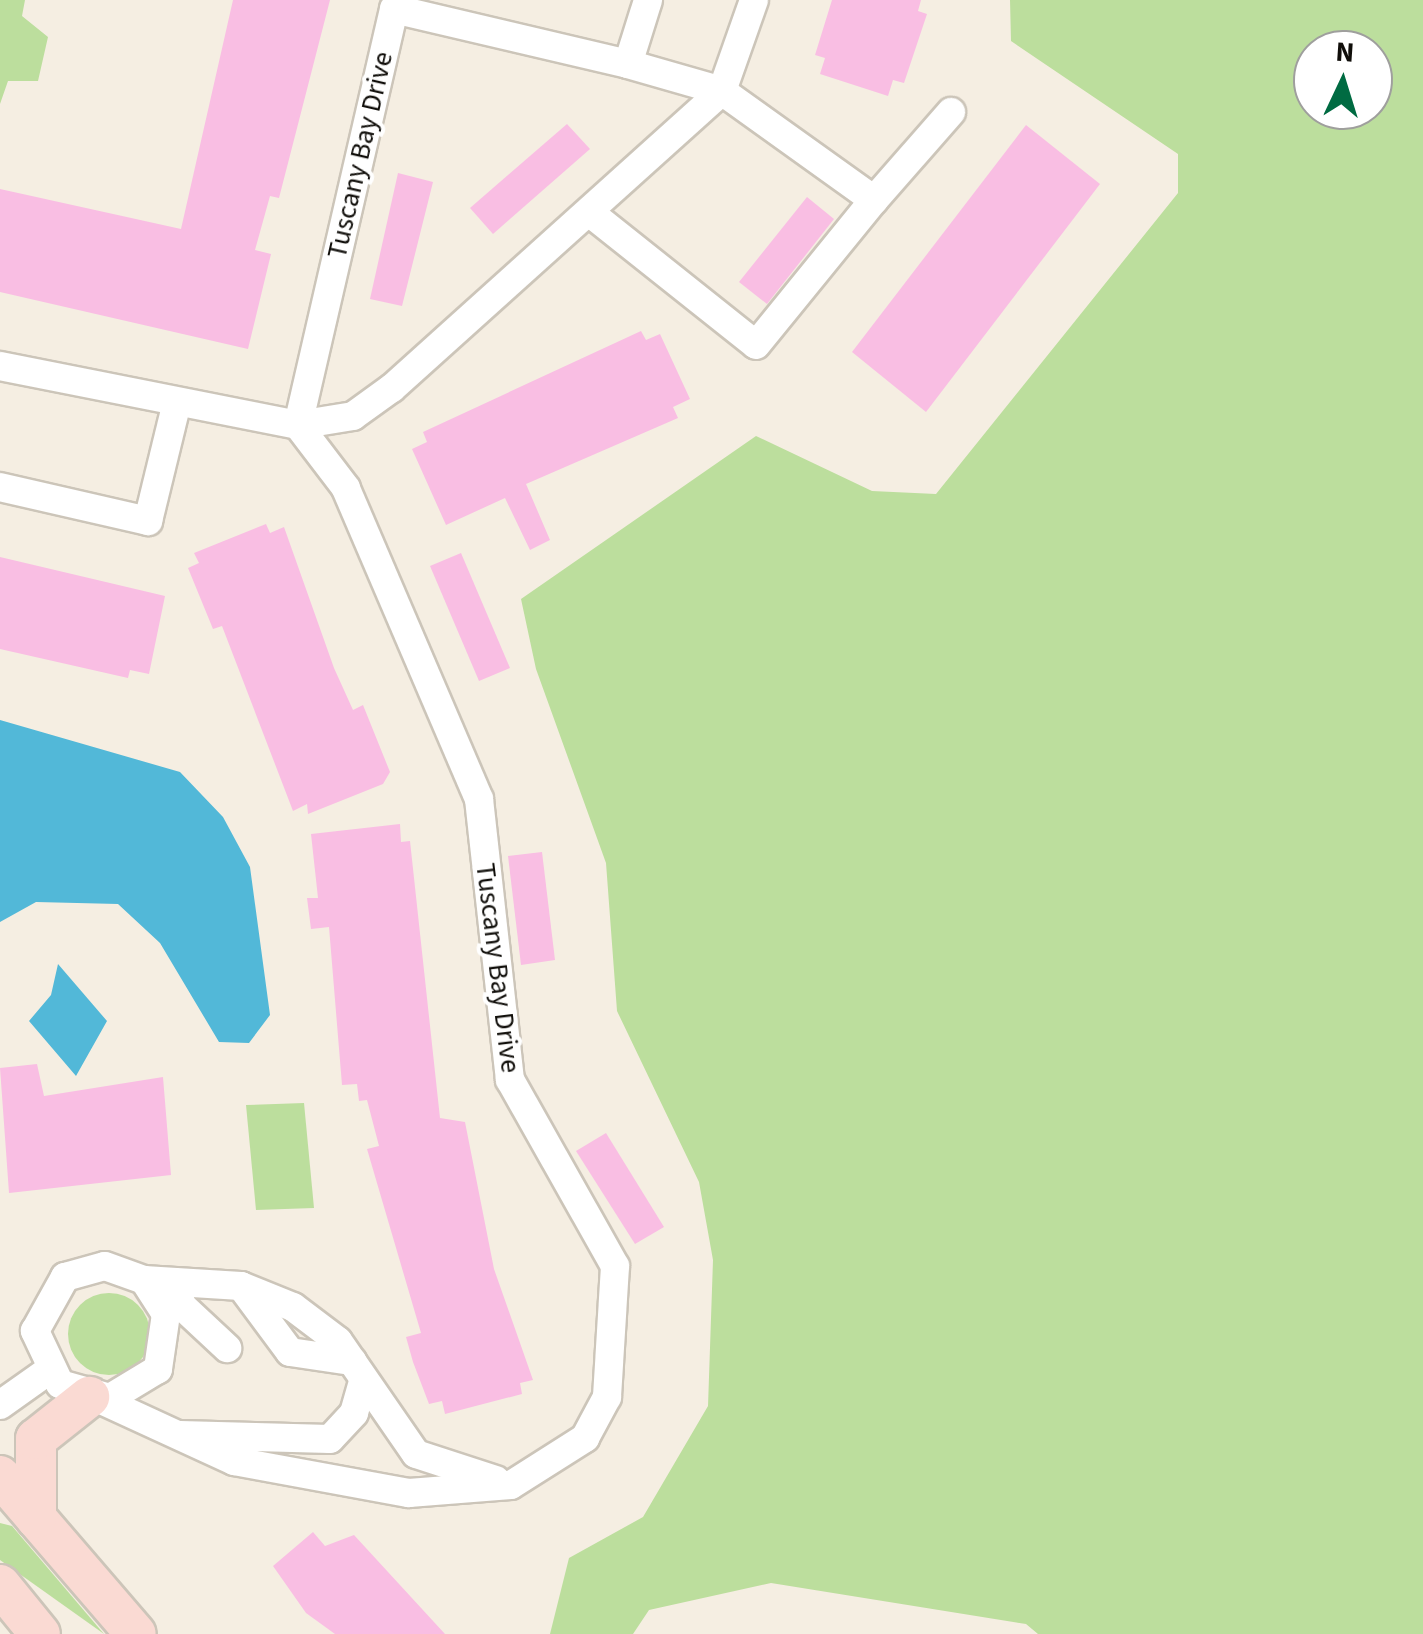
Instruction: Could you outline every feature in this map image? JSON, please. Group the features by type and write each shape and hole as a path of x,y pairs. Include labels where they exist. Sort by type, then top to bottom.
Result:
{"street":[{"path":"648,0 628,64 722,92 874,200"},
{"path":"0,366 298,425 353,416 392,388 722,92 754,0"},
{"name":"Tuscany Bay Drive","path":"93,1398 163,1435 234,1461 409,1493 512,1484 585,1438 607,1398 616,1266 510,1080 478,800 346,488 298,425 394,9 628,64"},
{"path":"589,212 756,345 951,112"},
{"path":"0,487 148,521 178,402"},
{"path":"93,1398 48,1371 35,1331 49,1291 105,1266 178,1294 226,1348"},
{"path":"144,1280 169,1334"},
{"path":"178,1294 241,1286 294,1307 358,1370 416,1454 512,1484"},
{"path":"241,1286 290,1352 358,1370"},
{"path":"36,1518 18,1444 93,1398 145,1384 169,1334 178,1294"},
{"name":"Tuscany Bay Drive","path":"163,1435 330,1438 354,1412 358,1370"},
{"path":"5,1406 48,1371"},
{"path":"0,1476 136,1634"},
{"path":"0,1585 40,1634"}],"green space":[{"path":"0,0 25,0 22,16 48,37 38,81 8,81 0,104"},
{"path":"1010,0 1423,0 1423,1634 1038,1634 1026,1624 771,1583 649,1610 633,1634 550,1634 569,1558 643,1517 708,1406 713,1260 699,1182 617,1011 606,863 536,669 521,599 756,436 872,491 936,494 1178,193 1178,154 1011,41"},
{"path":"304,1103 314,1208 256,1210 246,1105"},
{"path":"109,1293 125,1296 138,1305 147,1318 147,1350 138,1363 125,1372 109,1375 93,1372 80,1363 71,1350 68,1334 71,1318 80,1305 93,1296"},
{"path":"0,1523 12,1526 104,1634 0,1560"}],"water":[{"path":"0,720 180,772 223,817 250,867 270,1015 249,1043 219,1042 160,943 118,904 36,902 0,922"},
{"path":"58,964 107,1021 76,1076 29,1021 51,995"}],"building":[{"path":"233,0 330,0 279,198 270,196 255,250 271,254 248,349 0,292 0,189 181,229"},
{"path":"832,0 921,0 918,11 927,14 904,83 893,80 888,96 820,74 825,58 815,55"},
{"path":"567,124 590,149 493,234 470,208"},
{"path":"1026,125 1100,184 926,412 852,352"},
{"path":"398,173 433,182 402,306 370,299"},
{"path":"807,197 834,219 767,304 739,282"},
{"path":"641,331 646,340 660,334 690,399 673,407 678,418 526,484 550,540 530,550 505,498 446,525 412,449 427,442 423,432"},
{"path":"266,524 270,533 284,527 334,668 353,710 363,705 390,772 383,784 308,814 307,804 293,811 222,626 213,629 188,568 199,563 194,553"},
{"path":"461,553 510,668 479,681 430,566"},
{"path":"0,557 165,596 149,674 130,670 128,678 0,649"},
{"path":"400,824 401,842 410,841 440,1118 465,1122 494,1269 533,1380 520,1383 522,1394 445,1414 442,1401 429,1404 406,1337 421,1333 367,1149 379,1146 367,1100 359,1101 357,1084 342,1085 329,927 311,929 307,898 318,898 311,834"},
{"path":"542,852 555,960 521,965 508,856"},
{"path":"37,1064 44,1096 163,1077 171,1175 9,1193 0,1068"},
{"path":"606,1133 664,1227 635,1244 576,1151"},
{"path":"313,1532 325,1546 354,1535 445,1634 335,1634 306,1613 273,1566"}]}
